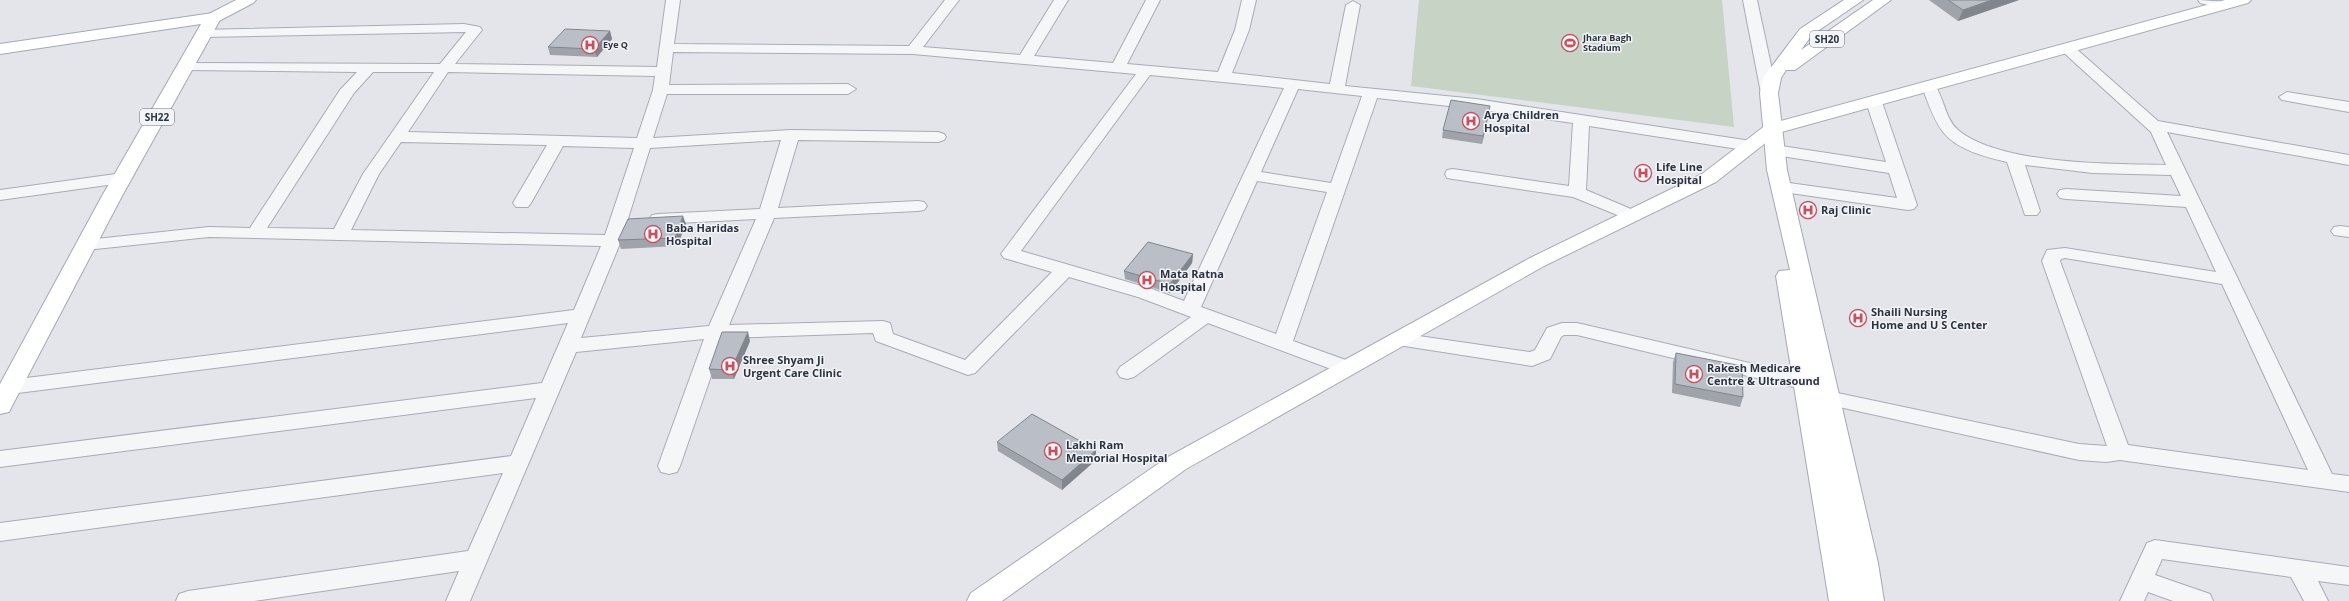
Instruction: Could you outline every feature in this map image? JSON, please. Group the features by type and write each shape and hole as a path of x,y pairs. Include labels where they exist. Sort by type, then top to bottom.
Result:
{"main road":[{"path":"2,50 209,25 248,0"},
{"name":"SH20","path":"1771,86 1806,32 1855,0"},
{"name":"SH20","path":"1771,86 1883,0"},
{"path":"1777,159 1874,102 2244,0"},
{"name":"SH22","path":"0,406 86,245 209,25"},
{"path":"1771,86 1777,159 1864,564 1870,601"},
{"path":"981,601 1177,463 1398,339 1537,262 1709,178 1752,146 1777,159"},
{"path":"1777,159 1774,200 1843,601"}],"street":[{"path":"458,601 519,463 612,241 630,220 644,143 662,81 673,0"},
{"path":"913,50 952,0"},
{"path":"1024,60 1061,0"},
{"path":"1118,68 1153,0"},
{"path":"1224,77 1242,30 1249,0"},
{"path":"1750,0 1771,86"},
{"path":"2205,0 2225,5"},
{"path":"1337,89 1353,5"},
{"path":"209,25 464,28 475,30 444,68 371,174 340,235"},
{"path":"667,48 913,50 1224,77 1476,104 1752,146"},
{"path":"2068,49 2158,130 2324,480"},
{"path":"186,66 444,68 662,81 848,89"},
{"path":"255,233 348,90 369,67"},
{"path":"1146,70 1010,254 1145,293 1347,368"},
{"path":"1127,372 1198,312 1252,175 1293,84"},
{"path":"1928,87 1951,132 1967,144 2031,161 2093,168 2178,170"},
{"path":"1282,344 1371,93"},
{"path":"2287,97 2349,107"},
{"path":"1777,159 1908,206 1874,102"},
{"path":"1577,192 1581,120"},
{"path":"2152,125 2349,160"},
{"path":"396,137 644,143 791,135 938,137"},
{"path":"669,466 716,332 767,214 791,135"},
{"path":"522,202 558,141"},
{"path":"2014,157 2031,211"},
{"path":"1777,159 1896,169"},
{"path":"1453,174 1577,192 1632,216"},
{"path":"1252,175 1337,190"},
{"path":"0,195 123,178"},
{"path":"2066,194 2193,202"},
{"path":"630,220 918,206"},
{"path":"86,245 209,232 612,241"},
{"path":"2120,452 2051,261 2053,254 2065,253 2230,280"},
{"path":"568,346 716,332 883,327 883,337 968,368 1065,270"},
{"path":"10,387 581,315"},
{"path":"1398,339 1532,359 1543,354 1552,333 1561,328 1577,329 1806,383"},
{"path":"0,459 550,389"},
{"path":"1828,398 1919,416 2079,452 2106,454 2120,452 2349,484"},
{"path":"0,532 519,463"},
{"path":"2199,601 2137,590 2155,549 2349,576"},
{"path":"188,601 476,559"},
{"path":"2300,569 2316,601"}],"green space":[{"name":"Jhara Bagh Stadium","path":"1419,0 1722,0 1734,127 1411,86"}],"building":[{"path":"1948,0 1992,0 1963,10"},
{"path":"565,29 610,31 594,49 548,47"},
{"path":"1451,100 1490,106 1483,136 1443,130"},
{"path":"683,216 675,238 618,240 628,219"},
{"path":"1148,242 1193,254 1170,284 1124,271"},
{"path":"722,332 748,332 731,370 709,369"},
{"path":"1676,353 1742,366 1743,397 1675,384"},
{"path":"1032,414 1096,450 1062,480 997,442"}],"place":[{"name":"Jhara Bagh Stadium","path":"1570,43"},
{"name":"Eye Q","path":"590,45"},
{"name":"Arya Children Hospital","path":"1471,121"},
{"name":"Life Line Hospital","path":"1643,173"},
{"name":"Raj Clinic","path":"1808,210"},
{"name":"Baba Haridas Hospital","path":"653,234"},
{"name":"Mata Ratna Hospital","path":"1147,280"},
{"name":"Shaili Nursing Home and U S Center","path":"1858,318"},
{"name":"Shree Shyam Ji Urgent Care Clinic","path":"730,366"},
{"name":"Rakesh Medicare Centre & Ultrasound","path":"1694,374"},
{"name":"Lakhi Ram Memorial Hospital","path":"1053,451"}]}
